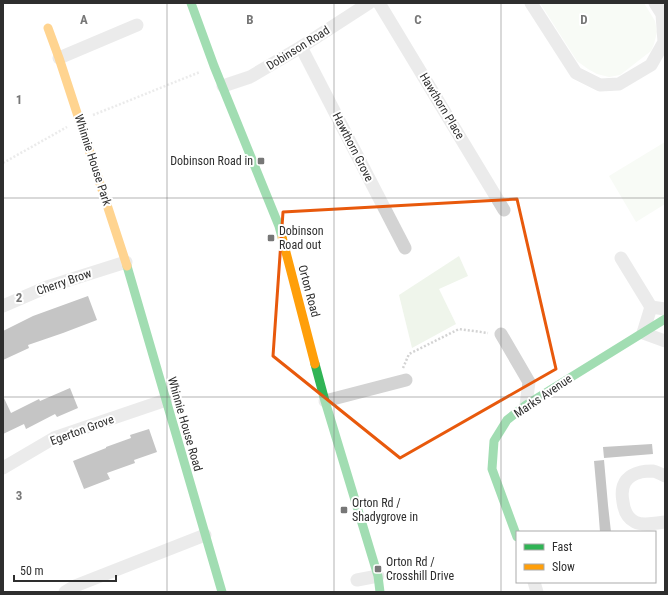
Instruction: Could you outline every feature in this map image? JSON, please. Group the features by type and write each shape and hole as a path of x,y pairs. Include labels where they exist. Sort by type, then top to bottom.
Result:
{"street":[{"name":"Orton Road","path":"191,3 214,66 279,226 325,401 378,576 380,592"},
{"name":"Dobinson Road","path":"223,86 250,78 369,3"},
{"name":"Hawthorn Place","path":"379,3 504,210"},
{"path":"531,3 576,73 600,85 619,84 651,65 664,42 662,14 655,3"},
{"path":"59,58 137,25"},
{"name":"Whinnie House Park","path":"48,28 126,262"},
{"name":"Hawthorn Grove","path":"301,47 405,248"},
{"path":"621,258 651,307 643,333 665,341"},
{"name":"Cherry Brow","path":"3,306 47,286 126,262"},
{"name":"Whinnie House Road","path":"126,262 222,592"},
{"path":"651,307 665,309"},
{"name":"Marks Avenue","path":"516,534 492,469 494,441 507,420 526,405 552,388 665,319"},
{"path":"501,334 529,382 526,405"},
{"path":"325,401 406,380"},
{"path":"529,382 552,388"},
{"name":"Egerton Grove","path":"3,468 54,438 166,400"},
{"path":"665,476 652,471 633,474 623,487 622,497 624,510 629,518 636,523 644,524 665,522"},
{"path":"65,592 75,586 205,535"},
{"path":"357,580 378,576"}],"path":[{"path":"3,163 80,121 214,66"},
{"path":"406,380 402,367 409,354 459,329 501,334"}],"highlighted area":[{"path":"517,199 556,369 400,458 273,356 283,212"}],"shaded area":[{"path":"540,3 644,3 655,21 657,32 654,44 651,51 620,75 609,77 597,74 577,61"},
{"path":"665,142 665,204 636,222 609,176"},
{"path":"459,256 468,276 439,289 456,324 412,348 399,295"}],"building":[{"path":"88,296 97,320 28,345 29,348 3,360 3,331 33,316"},
{"path":"70,388 78,408 57,417 55,414 26,429 24,424 3,434 3,396 11,413 39,399 40,401"},
{"path":"149,429 157,452 134,460 135,463 107,473 110,479 84,489 73,461 131,438 130,435"},
{"path":"652,444 653,454 604,458 603,447"},
{"path":"604,460 611,531 600,531 594,461"}],"traffic: fast":[{"path":"191,3 214,66 279,226 282,237"},
{"path":"127,266 222,592"},
{"path":"516,534 492,469 494,441 507,420 526,405 665,319"},
{"path":"315,364 378,576 380,592"}],"traffic: slow":[{"path":"48,28 127,266"},
{"path":"282,237 315,364"}],"place":[{"name":"Dobinson Road in","path":"261,161"},
{"name":"Dobinson Road out","path":"271,238"},
{"name":"Orton Rd / Shadygrove in","path":"344,510"},
{"name":"Orton Rd / Crosshill Drive","path":"378,569"}]}
